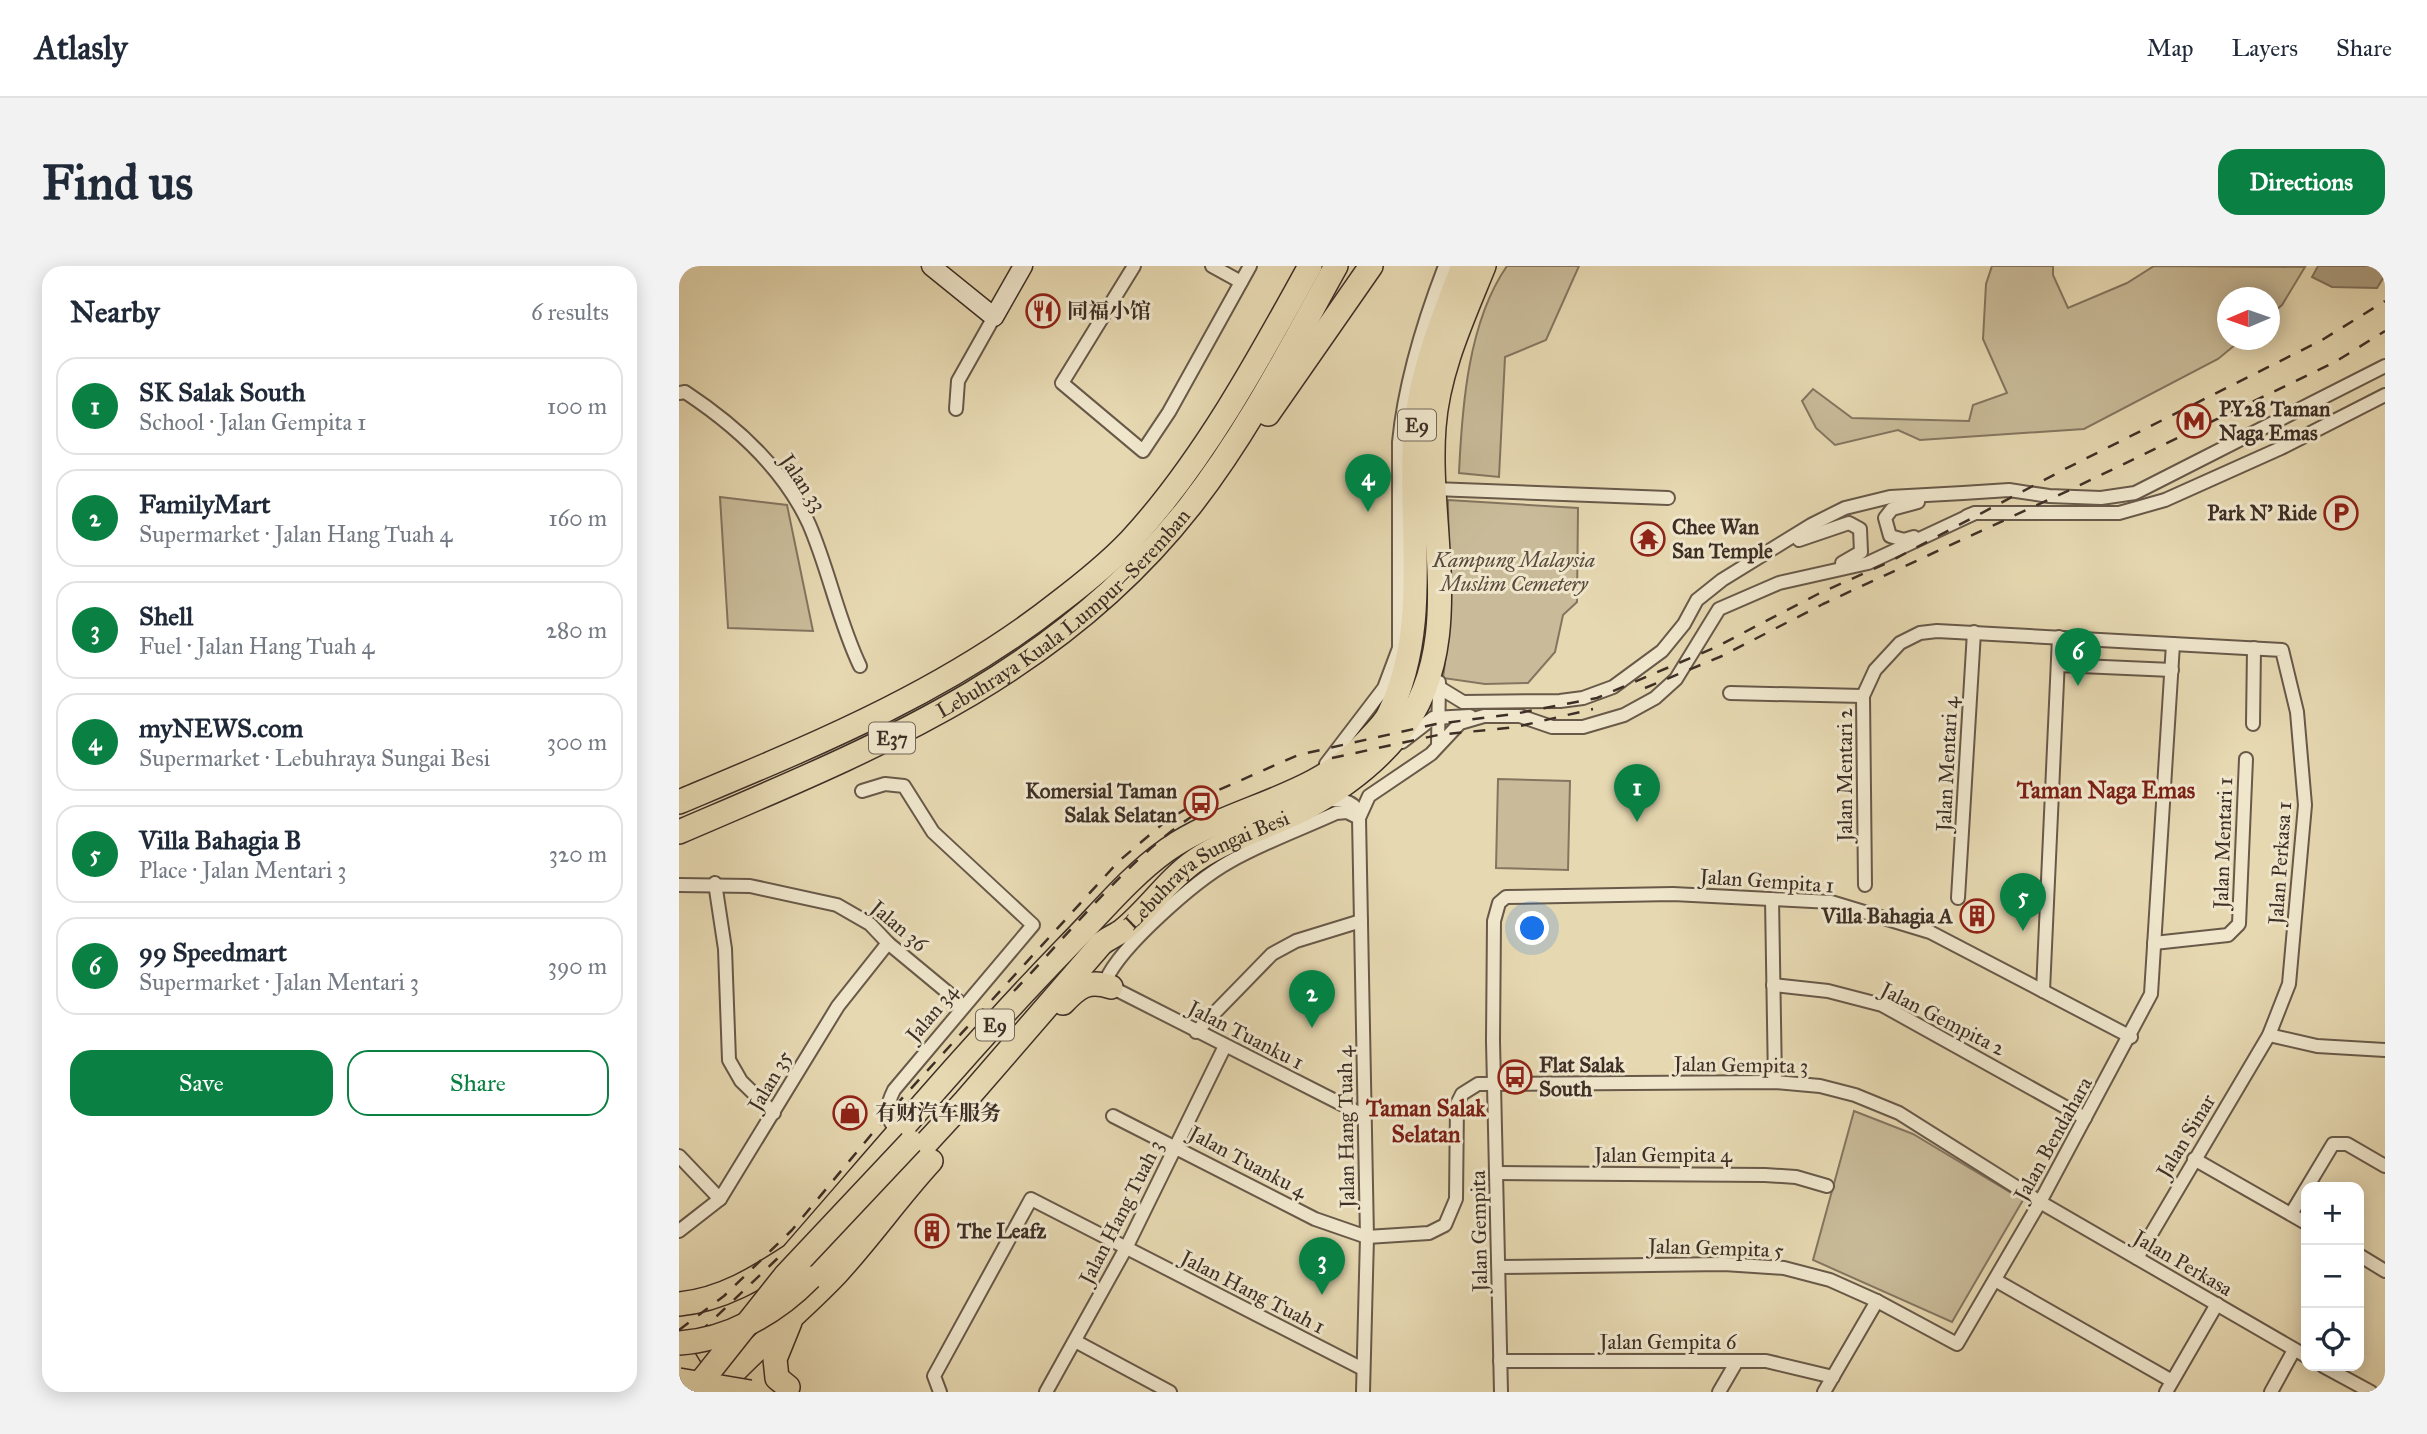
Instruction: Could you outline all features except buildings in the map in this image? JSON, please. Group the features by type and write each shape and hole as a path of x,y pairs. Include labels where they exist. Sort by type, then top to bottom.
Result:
{"highway":[{"path":"1293,298 1296,266"},
{"name":"Lebuhraya Kuala Lumpur–Seremban","path":"679,802 807,748 916,697 1014,637 1098,572 1130,541 1171,492 1293,298 1310,266"},
{"name":"Lebuhraya Kuala Lumpur–Seremban","path":"679,832 919,725 1018,665 1089,613 1139,563 1190,505 1265,392 1336,266"},
{"path":"1231,444 1245,438 1260,426 1371,266"},
{"name":"Lebuhraya Sungai Besi","path":"904,1137 1047,981 1142,886 1222,822 1305,798 1323,778 1357,752 1386,720 1405,678 1415,625 1414,449 1419,396 1433,340 1463,266"},
{"name":"Lebuhraya Sungai Besi","path":"679,1343 702,1342 744,1326 790,1298 1101,944 1122,931 1195,861 1305,798 1350,779 1397,735 1421,698 1437,650 1439,614 1434,428 1440,384 1484,266"},
{"path":"722,1385 762,1342 790,1322 839,1271 918,1175 971,1117 1122,931"},
{"path":"1076,989 1092,982 1109,984 1102,964 1106,953"},
{"path":"918,1175 965,1101"},
{"path":"762,1342 740,1346 735,1343 745,1316 792,1255 904,1137"},
{"path":"692,1392 780,1282 904,1137"},
{"path":"679,1304 694,1303 747,1284 792,1255"},
{"path":"790,1322 775,1359 777,1378 794,1390"},
{"path":"679,1350 689,1368 692,1392"},
{"path":"679,1380 750,1392"}],"street":[{"path":"931,266 994,317"},
{"path":"956,409 958,381 1023,266"},
{"path":"1134,266 1062,383 1143,451 1170,412 1249,266"},
{"path":"1212,266 1241,282"},
{"path":"1305,798 1384,688 1399,648 1399,442 1402,410 1408,379 1445,266"},
{"path":"1444,691 1463,702 1560,701 1583,698 1613,687 1662,651 1697,600 1721,580 1776,549 1811,525 1845,508 1891,496 1962,492 2009,490 2049,496 2101,498 2135,493 2385,366"},
{"name":"Jalan 33","path":"681,389 734,426 753,444 798,502 818,546 849,643 860,666"},
{"path":"1962,492 1892,509 1885,518 1890,536 1904,540 1975,513 2119,513 2165,500 2281,448 2385,395"},
{"path":"1434,489 1668,498"},
{"path":"1810,574 1868,563 1975,513"},
{"path":"1329,800 1371,772 1422,725 1437,718 1520,716 1552,727 1583,727 1624,715 1655,698 1676,680 1719,610 1779,583 1852,560 1861,552 1863,540 1860,529 1849,523 1776,549"},
{"name":"Jalan Mentari 2","path":"1865,885 1863,696 1882,660 1908,639 1937,631 1974,632 2282,650"},
{"name":"Jalan Mentari 4","path":"1958,898 1974,632"},
{"path":"2043,991 2059,637"},
{"name":"Jalan Bendahara","path":"1957,1344 2040,1202 2131,1037 2151,994 2173,643"},
{"path":"2253,724 2254,648"},
{"path":"1437,650 1437,674 1444,691 1437,718 1438,745"},
{"name":"Jalan Perkasa 1","path":"2269,1035 2289,984 2305,805 2297,712 2282,650"},
{"path":"2058,665 2172,670"},
{"path":"1730,694 1863,696"},
{"path":"1359,818 1369,796 1383,784 1404,774 1460,723 1484,716"},
{"name":"Jalan Mentari 1","path":"2154,943 2228,935 2239,924 2246,759"},
{"name":"Jalan 34","path":"862,790 885,784 904,786 933,832 1033,925 894,1090 886,1106 887,1118 904,1137"},
{"path":"1305,798 1351,803 1358,810 1359,818"},
{"path":"1109,984 1112,967 1150,926 1228,862 1336,813 1347,812 1359,818"},
{"name":"Jalan Hang Tuah 4","path":"1359,818 1367,1237 1363,1392"},
{"path":"679,886 715,883 725,949 729,1060 741,1081 774,1113"},
{"name":"Jalan 36","path":"715,883 750,886 837,905 870,924 888,943 958,1001 960,1009"},
{"name":"Jalan Gempita 1","path":"1499,903 1506,897 1516,895 1673,894 1831,902 1930,932 2131,1037"},
{"path":"1772,900 1775,1082"},
{"name":"Jalan Gempita","path":"1499,903 1494,921 1501,1392"},
{"path":"1196,1032 1272,954 1296,941 1361,920"},
{"name":"Jalan 35","path":"679,1231 720,1199 838,1006 888,943"},
{"name":"Jalan Tuanku 1","path":"1109,984 1196,1032 1364,1116"},
{"name":"Jalan Gempita 2","path":"1773,985 1828,991 1882,1005 2085,1118"},
{"path":"2269,1035 2317,1046 2385,1050"},
{"name":"Jalan Sinar","path":"2137,1258 2269,1035"},
{"name":"Jalan Hang Tuah 3","path":"1046,1392 1126,1248 1225,1046"},
{"name":"Jalan Gempita 3","path":"1367,1237 1429,1233 1445,1225 1456,1199 1457,1104 1462,1094 1478,1084 1496,1083 1775,1082 1820,1086 1899,1113 2040,1202"},
{"name":"Jalan Tuanku 4","path":"1113,1116 1315,1219 1367,1237"},
{"path":"2291,1214 2333,1144 2347,1144 2385,1166"},
{"path":"679,1156 720,1199"},
{"path":"2194,1159 2301,1220"},
{"name":"Jalan Gempita 4","path":"1497,1173 1765,1174 1796,1177 1827,1186"},
{"name":"Jalan Hang Tuah 1","path":"940,1392 934,1376 1031,1199 1363,1369"},
{"name":"Jalan Perkasa","path":"2040,1202 2301,1354"},
{"path":"2364,1258 2385,1271"},
{"name":"Jalan Gempita 5","path":"1499,1267 1767,1266 1830,1280 1877,1301 1957,1344"},
{"path":"1995,1280 2169,1386 2217,1304"},
{"path":"1824,1392 1877,1301"},
{"path":"1075,1341 1170,1392"},
{"path":"2271,1392 2294,1350"},
{"path":"1719,1392 1737,1360"},
{"name":"Jalan Gempita 6","path":"1500,1361 1737,1360 1777,1362 1833,1377"},
{"path":"2332,1371 2371,1392"}],"green space":[{"path":"1507,266 1579,266 1546,340 1505,357 1499,477 1459,473 1465,393 1475,339 1483,313"},
{"path":"1992,266 2053,266 2053,275 2068,308 2127,283 2154,266 2305,267 2280,307 2280,287 2217,287 2217,350 2229,350 2218,359 2084,429 1920,440 1898,430 1835,445 1816,428 1802,401 1813,389 1852,418 1969,421 1973,405 2007,393 1983,339 1986,284"},
{"path":"720,497 787,505 813,631 728,628"},
{"name":"Kampung Malaysia Muslim Cemetery","path":"1448,500 1578,508 1577,602 1563,615 1555,652 1528,683 1485,684 1443,678 1450,623"},
{"path":"1498,779 1570,781 1568,870 1496,868"},
{"path":"1854,1111 1913,1134 2023,1200 1952,1322 1813,1260"}],"shaded area":[{"path":"2318,266 2385,266 2385,275 2377,288 2332,287 2312,277"}],"railway":[{"path":"679,1330 724,1296 792,1230 895,1106 1119,861 1166,821 1212,793 1298,755 1436,724 1514,714 1597,698 1716,647 1818,594 1887,563 2065,469 2322,340 2385,301"},
{"path":"1645,688 1722,656 1823,604 2074,488 2335,362 2385,331"},
{"path":"1332,758 1438,735 1516,727 1593,709"},
{"path":"1014,991 1121,876 1191,817"},
{"path":"679,1346 698,1334 780,1256"}],"place":[{"name":"同福小馆","path":"1043,311"},
{"name":"PY28 Taman Naga Emas","path":"2194,421"},
{"name":"myNEWS.com","path":"1368,512"},
{"name":"Park N' Ride","path":"2341,513"},
{"name":"Chee Wan San Temple","path":"1648,539"},
{"name":"99 Speedmart","path":"2078,686"},
{"name":"Komersial Taman Salak Selatan","path":"1201,803"},
{"name":"SK Salak South","path":"1637,822"},
{"name":"Villa Bahagia A","path":"1977,916"},
{"name":"Villa Bahagia B","path":"2023,931"},
{"name":"FamilyMart","path":"1312,1028"},
{"name":"Flat Salak South","path":"1515,1077"},
{"name":"有财汽车服务","path":"850,1113"},
{"name":"The Leafz","path":"932,1231"},
{"name":"Shell","path":"1322,1295"}],"district":[{"name":"Taman Naga Emas","path":"2106,790"},
{"name":"Taman Salak Selatan","path":"1426,1121"}]}
